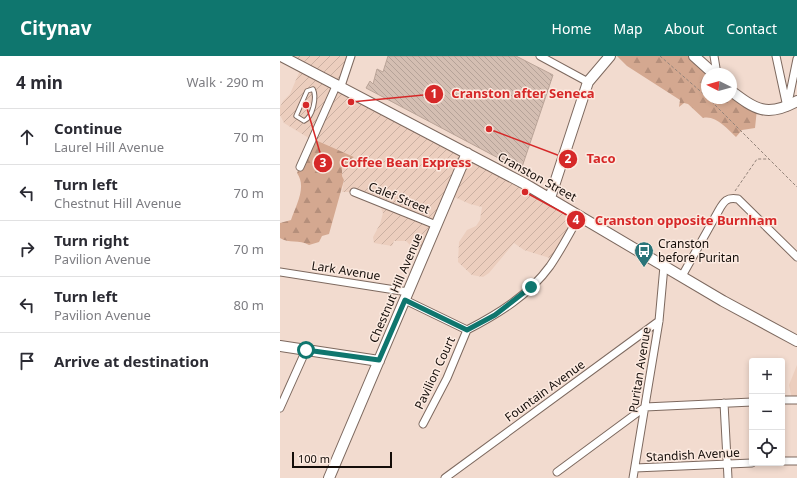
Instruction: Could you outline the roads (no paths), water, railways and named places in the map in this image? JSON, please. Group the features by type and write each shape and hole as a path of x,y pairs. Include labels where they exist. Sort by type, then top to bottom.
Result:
{"street":[{"name":"Cranston Street","path":"281,56 339,85 550,198 664,266 797,341"},
{"path":"300,167 339,85 351,56"},
{"path":"540,56 588,82"},
{"path":"550,198 588,82 610,56"},
{"path":"694,56 707,68"},
{"path":"714,56 716,68"},
{"path":"776,56 787,107"},
{"path":"787,107 797,59"},
{"path":"737,95 759,110 772,110 787,107 797,101"},
{"name":"Chestnut Hill Avenue","path":"329,478 467,153"},
{"name":"Calef Street","path":"354,192 436,225"},
{"path":"682,276 719,210 725,201 730,198 738,199 797,257"},
{"path":"467,330 495,315 531,287 550,266 580,215"},
{"name":"Puritan Avenue","path":"634,478 659,321 664,266"},
{"name":"Lark Avenue","path":"280,272 406,296 467,330"},
{"name":"Fountain Avenue","path":"444,478 659,321"},
{"name":"Pavilion Court","path":"423,424 447,378 467,330"},
{"path":"280,346 379,360"},
{"path":"280,408 306,350"},
{"path":"785,400 797,400"},
{"path":"557,472 645,407 749,402"},
{"path":"724,403 728,478"},
{"path":"785,462 797,461"},
{"name":"Standish Avenue","path":"635,468 749,463"}],"lane":[{"path":"313,89 316,98 308,118 304,121 296,116 307,92 313,89"}],"place":[{"name":"Cranston after Seneca","path":"351,102"},
{"name":"Coffee Bean Express","path":"306,105"},
{"name":"Taco","path":"489,129"},
{"name":"Cranston opposite Burnham","path":"525,192"},
{"name":"Cranston before Puritan","path":"644,268"}]}
